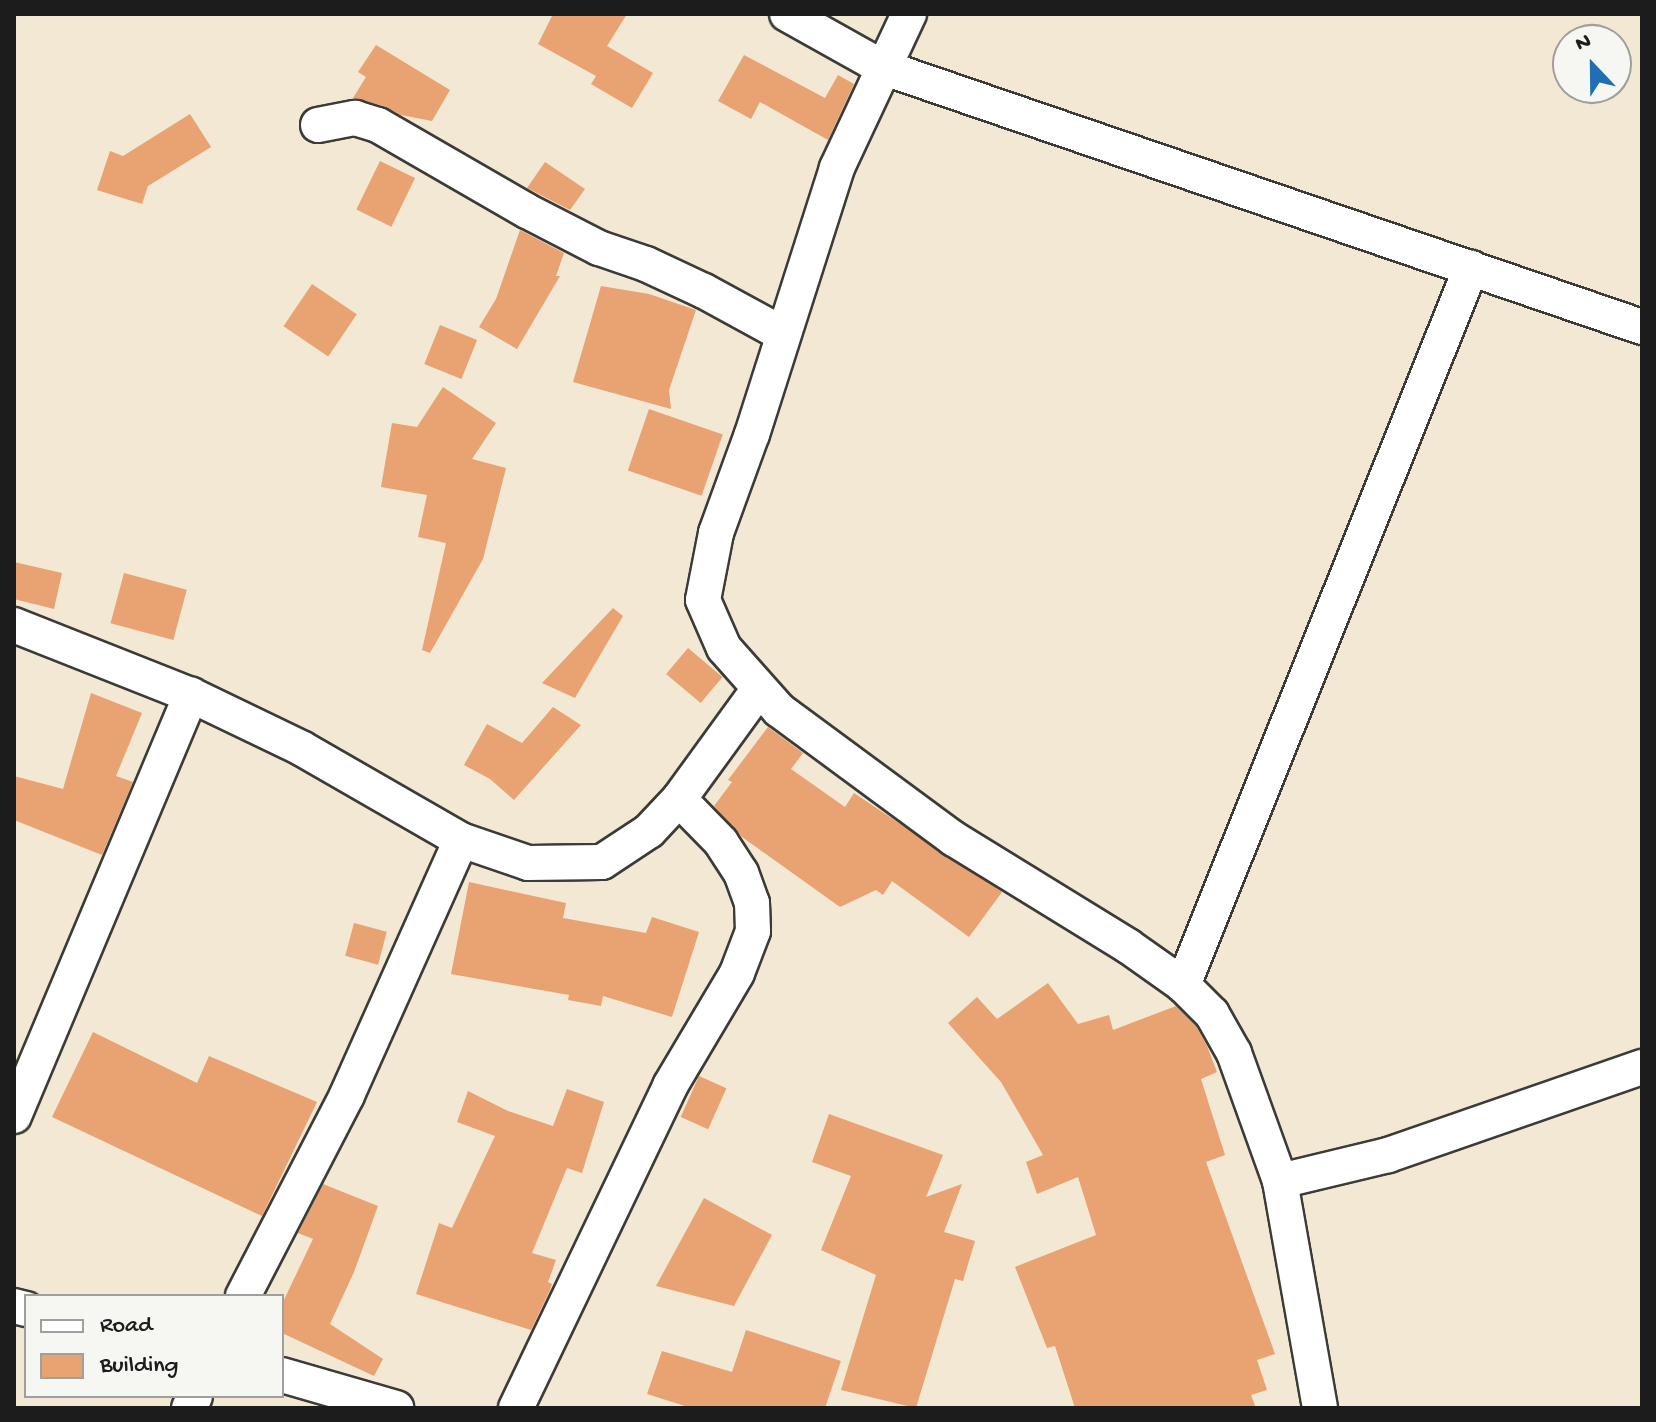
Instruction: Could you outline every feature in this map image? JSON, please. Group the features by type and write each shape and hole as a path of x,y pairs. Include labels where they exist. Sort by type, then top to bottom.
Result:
{"street":[{"path":"787,14 882,67 1642,327"},
{"path":"909,14 837,168 716,533 703,600 724,648 779,710 954,839 1128,946 1183,985 1212,1014 1234,1053 1280,1181 1320,1408"},
{"path":"318,125 355,118 378,125 527,211 599,248 646,264 704,291 783,334"},
{"path":"1183,985 1471,268"},
{"path":"14,625 191,695 301,748 461,840 528,863 602,862 649,831 679,799 759,689"},
{"path":"14,1116 191,695"},
{"path":"516,1408 670,1086 737,973 753,931 752,903 741,873 721,842 679,799"},
{"path":"244,1294 347,1095 461,840"},
{"path":"1280,1181 1388,1155 1642,1067"},
{"path":"284,1376 396,1408"}],"building":[{"path":"553,14 627,14 607,46 653,73 632,108 591,84 596,76 538,44"},
{"path":"376,45 450,90 432,121 401,115 384,106 353,98 366,77 358,72"},
{"path":"744,55 825,98 838,75 854,84 828,140 760,102 751,119 718,101"},
{"path":"190,114 211,147 148,186 142,204 97,190 110,151 123,156"},
{"path":"380,161 415,178 391,227 356,210"},
{"path":"545,162 585,189 570,210 527,188"},
{"path":"520,230 564,253 556,276 560,276 517,349 479,327 496,299"},
{"path":"312,284 357,314 328,356 283,326"},
{"path":"601,286 649,294 696,310 669,390 671,409 573,382"},
{"path":"440,325 477,340 461,379 424,364"},
{"path":"443,387 496,423 472,459 506,468 483,559 430,653 422,650 446,543 418,537 427,495 381,487 392,423 417,427"},
{"path":"649,409 723,434 702,496 628,470"},
{"path":"14,562 62,573 54,609 14,599"},
{"path":"124,573 187,590 173,640 111,623"},
{"path":"613,608 623,616 575,698 542,683"},
{"path":"688,648 722,677 701,703 666,674"},
{"path":"91,693 142,713 116,776 133,782 102,855 14,820 14,776 63,789"},
{"path":"553,707 581,725 514,800 490,779 464,765 487,724 522,743"},
{"path":"768,727 803,753 791,769 845,807 854,793 1002,892 969,937 892,881 883,895 876,890 840,907 742,837 714,806 732,782 728,780"},
{"path":"469,882 566,903 563,918 646,933 652,917 699,932 672,1017 603,996 601,1006 568,1000 569,995 451,974"},
{"path":"354,923 387,932 378,965 345,956"},
{"path":"1048,983 1078,1024 1109,1015 1113,1030 1176,1006 1196,1026 1207,1046 1217,1072 1201,1079 1225,1155 1206,1162 1275,1354 1257,1360 1267,1390 1251,1395 1256,1408 1075,1408 1055,1346 1047,1348 1015,1267 1096,1235 1078,1177 1037,1194 1026,1162 1043,1155 1001,1082 948,1023 977,997 997,1019"},
{"path":"93,1032 197,1083 209,1056 317,1102 262,1216 52,1117"},
{"path":"699,1076 726,1088 708,1129 681,1117"},
{"path":"567,1089 604,1102 582,1173 567,1168 532,1253 556,1260 548,1282 552,1284 550,1290 531,1330 416,1294 439,1223 452,1228 495,1136 457,1122 468,1091 508,1111 553,1126"},
{"path":"829,1114 943,1155 926,1197 962,1184 944,1232 975,1241 963,1281 955,1279 916,1408 841,1390 876,1275 821,1250 851,1176 812,1162"},
{"path":"323,1184 378,1206 354,1272 330,1324 383,1359 374,1376 284,1334 284,1300 313,1239 298,1233"},
{"path":"704,1198 772,1235 734,1306 656,1286"},
{"path":"746,1330 841,1361 825,1408 691,1408 647,1394 662,1351 732,1372"}]}
